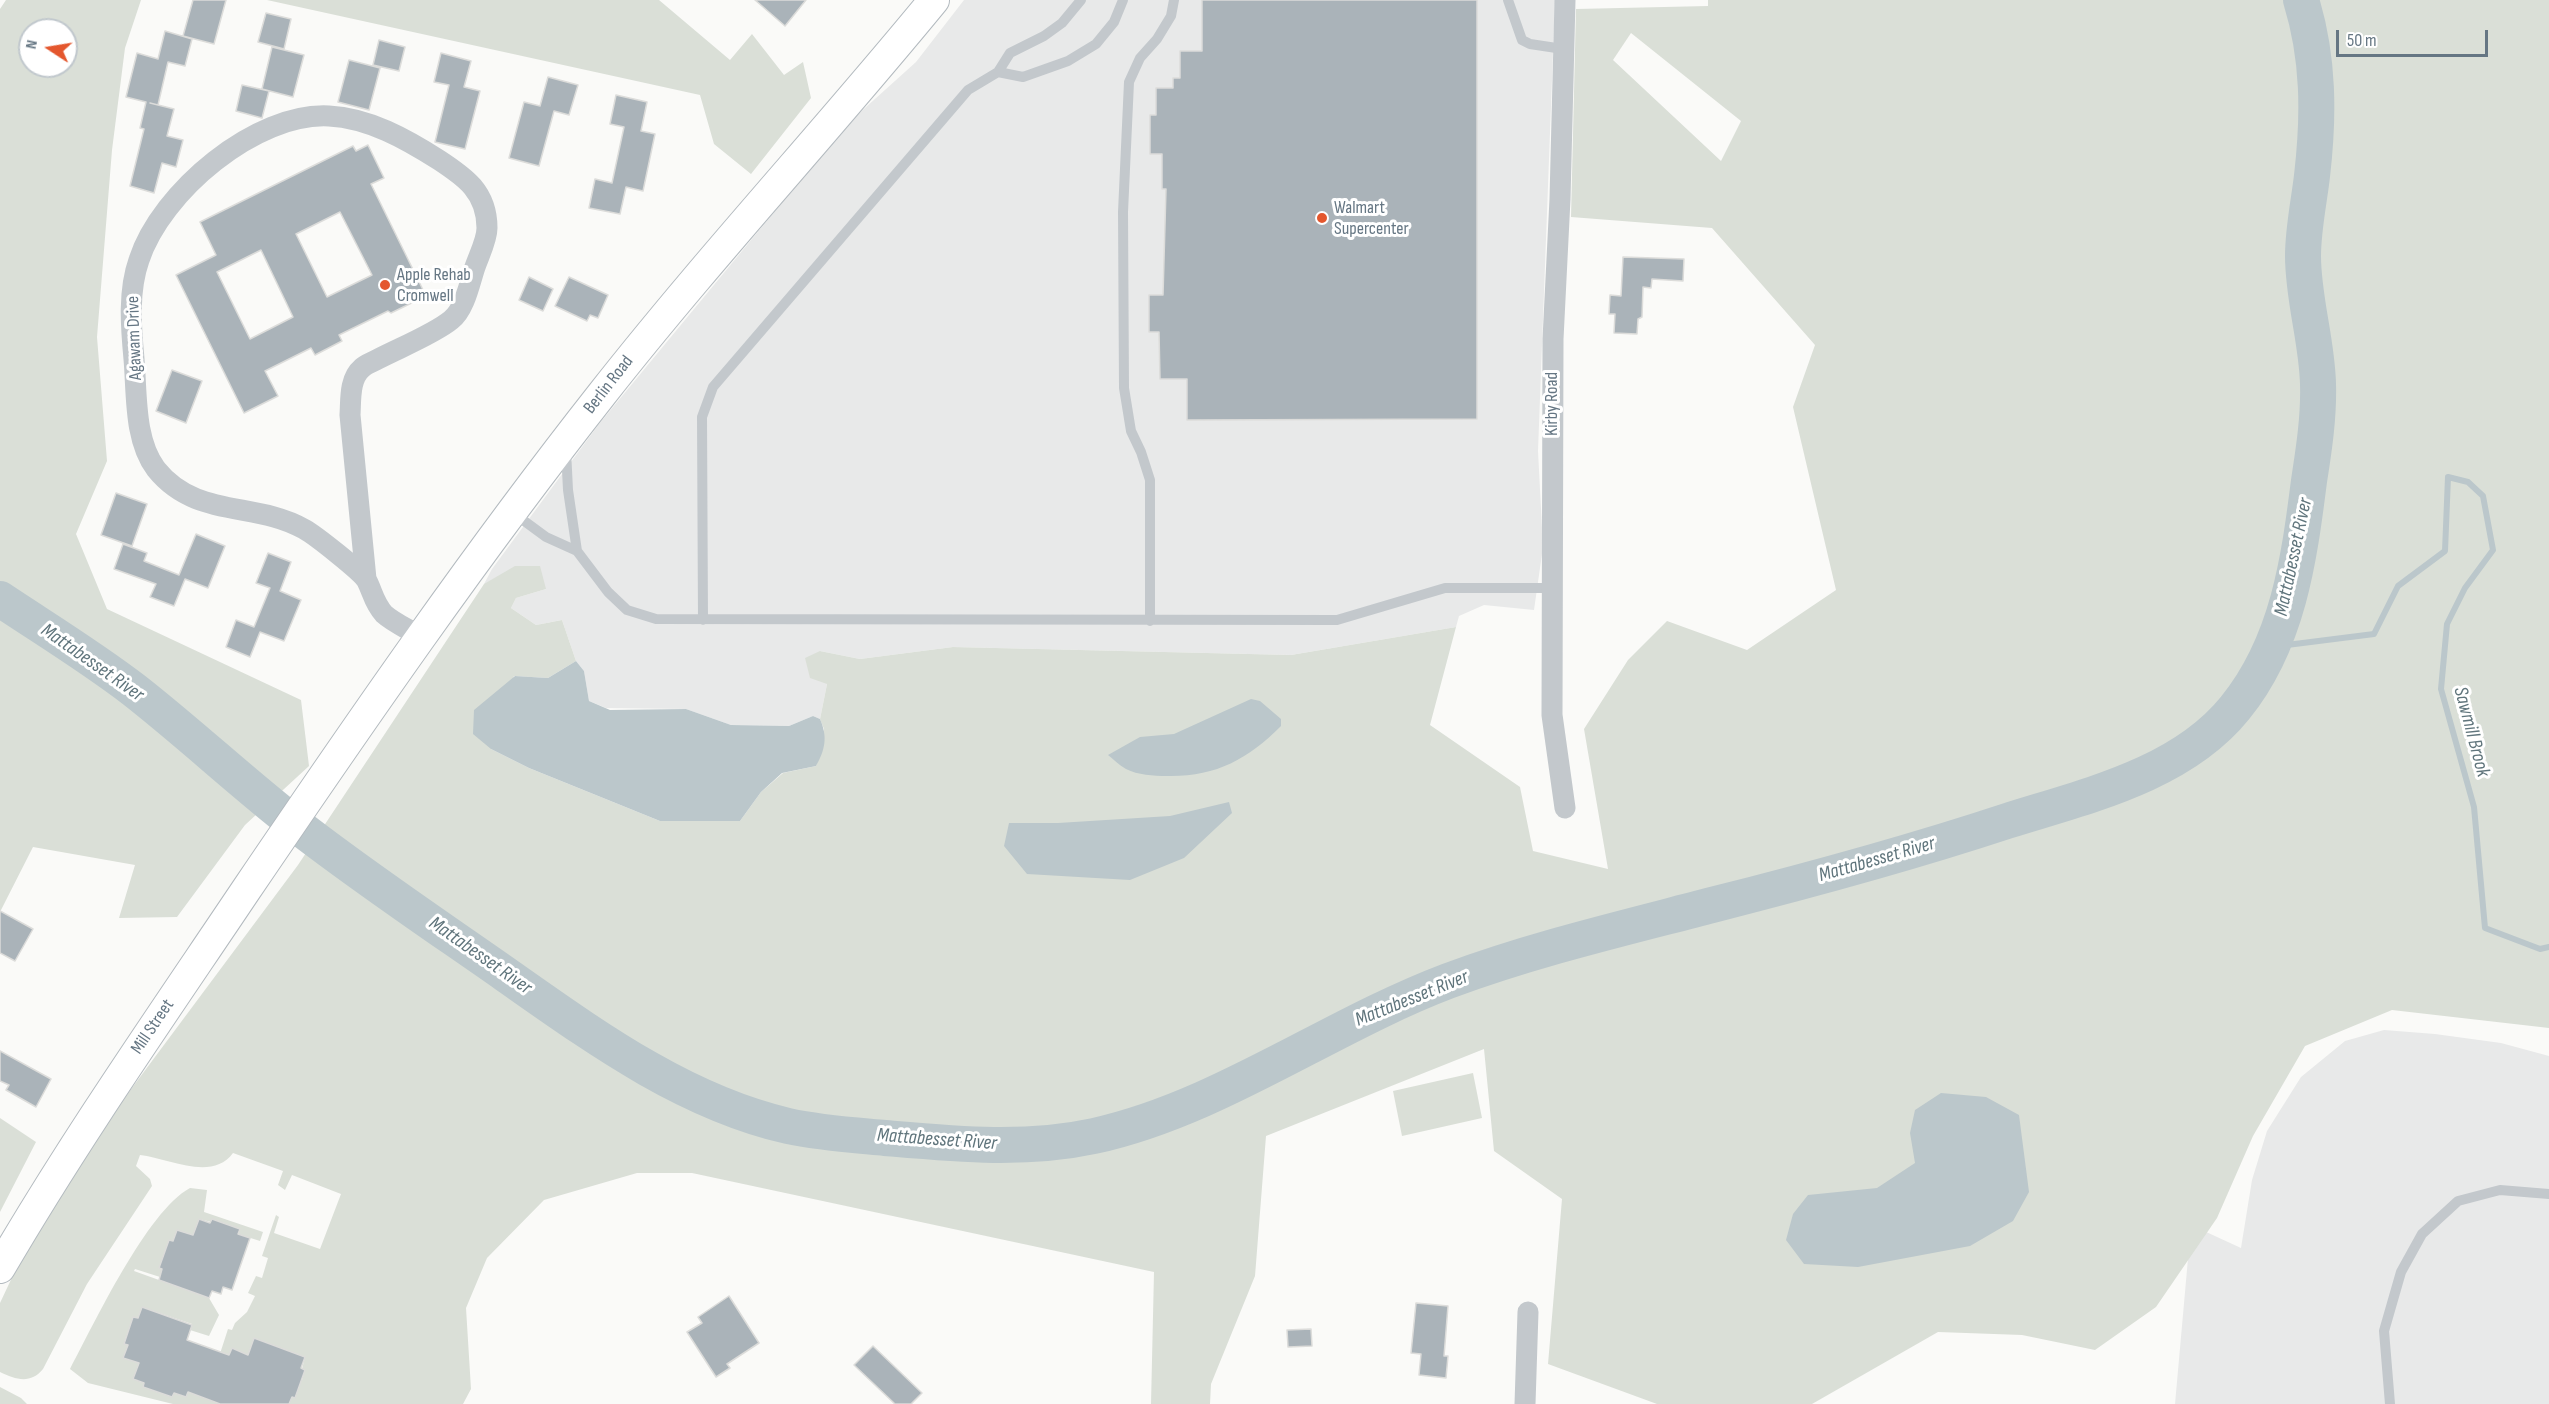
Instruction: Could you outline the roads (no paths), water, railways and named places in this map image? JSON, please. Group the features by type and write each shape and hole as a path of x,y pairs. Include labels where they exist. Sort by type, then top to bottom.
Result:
{"main road":[{"name":"Berlin Road","path":"313,792 422,637 566,440 637,350 934,0"},
{"name":"Mill Street","path":"0,1268 119,1076 313,792"}],"street":[{"name":"Kirby Road","path":"1565,0 1560,198 1553,339 1552,588 1552,715 1565,808"},
{"name":"Agawam Drive","path":"366,579 308,531 286,520 224,508 192,499 180,491 156,468 145,451 138,414 131,322 132,291 138,261 154,227 173,200 220,156 259,134 301,117 331,116 359,121 406,139 469,180 478,193 488,229 462,304 452,320 360,369 351,389 351,416 366,579 371,598 385,615 422,637"},
{"path":"1525,1404 1528,1312"}],"lane":[{"path":"703,620 702,417 713,387 968,90 998,72 1010,53 1044,36 1062,23 1082,0"},
{"path":"998,72 1023,77 1068,61 1095,44 1114,22 1123,0"},
{"path":"1150,621 1150,480 1131,431 1124,388 1123,212 1129,82 1140,58 1157,39 1171,16 1174,0"},
{"path":"1508,0 1522,40 1530,45 1563,49"},
{"path":"566,440 568,490 578,551 608,592 627,610 656,619 1337,620 1445,588 1552,588"},
{"path":"512,512 546,537 578,551"},
{"path":"2390,1404 2384,1331 2401,1272 2422,1234 2458,1201 2500,1190 2549,1194"}],"waterway":[{"name":"Mattabesset River","path":"0,599 134,690 275,808 373,882 605,1043 675,1083 712,1101 749,1115 788,1126 824,1132 990,1145 1068,1141 1094,1136 1185,1107 1404,999 1480,969 1612,931 1860,866 2100,792 2160,767 2213,731 2235,708 2253,683 2268,656 2279,628 2288,600 2301,541 2314,445 2318,384 2303,256 2316,131 2316,87 2311,44 2301,0"},
{"name":"Sawmill Brook","path":"2271,647 2374,634 2398,586 2445,551 2448,477 2468,482 2483,496 2493,550 2465,588 2447,624 2441,689 2474,807 2485,928 2540,949 2549,947"}],"place":[{"name":"Walmart Supercenter","path":"1322,218"},
{"name":"Apple Rehab Cromwell","path":"385,285"}]}
